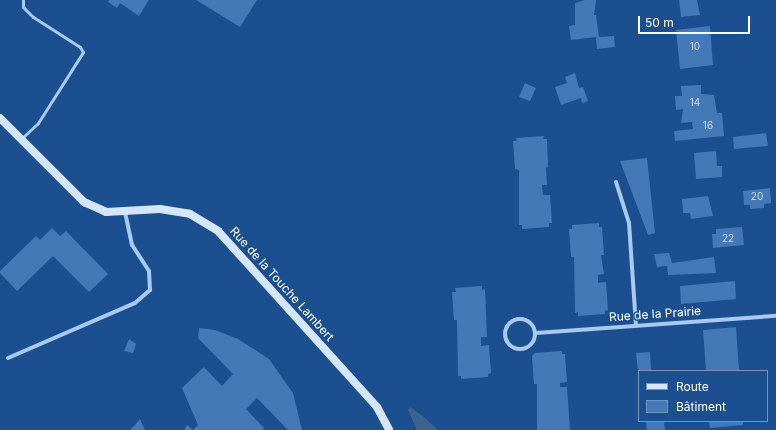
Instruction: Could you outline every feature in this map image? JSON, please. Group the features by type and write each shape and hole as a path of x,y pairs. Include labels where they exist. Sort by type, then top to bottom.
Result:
{"street":[{"name":"Rue de la Touche Lambert","path":"0,118 84,202 106,212 125,213 160,209 190,214 218,231 377,407 389,430"},
{"path":"616,182 629,223 636,326"},
{"path":"8,358 135,303 150,290 149,271 132,245 125,213"},
{"name":"Rue de la Prairie","path":"536,333 776,316"},
{"path":"519,319 531,323 536,333 528,347 519,349 509,345 505,334 508,325 519,319"}],"lane":[{"path":"21,140 38,123 83,52 80,47 33,17 23,7 22,0"}],"water":[{"path":"410,407 438,430 417,430 408,410"}],"building":[{"path":"109,0 149,0 139,16 120,3 117,8 108,2"},
{"path":"196,0 257,0 240,27"},
{"path":"585,0 596,0 594,15 596,15 599,37 614,36 615,47 597,49 596,37 571,40 569,26 575,25 575,3"},
{"path":"679,0 697,0 700,15 681,17"},
{"path":"710,26 713,65 680,69 676,30"},
{"path":"575,73 579,88 583,87 588,101 582,103 581,98 561,105 555,87 567,83 565,77"},
{"path":"525,83 536,88 530,101 519,97"},
{"path":"701,85 701,94 714,95 717,113 722,113 724,136 675,141 674,131 693,129 692,122 681,123 683,109 676,110 675,96 682,96 681,86"},
{"path":"766,133 768,146 734,149 733,137"},
{"path":"544,136 543,139 547,139 548,167 546,168 547,185 542,185 543,195 550,195 552,223 549,223 549,227 522,229 522,225 519,225 519,170 515,169 513,141 517,141 516,138"},
{"path":"716,151 717,166 722,166 722,177 696,179 694,153"},
{"path":"647,158 655,233 648,235 620,161"},
{"path":"770,188 771,203 764,204 764,208 750,209 750,205 744,205 743,191"},
{"path":"708,196 713,216 691,219 690,213 683,213 682,199"},
{"path":"599,223 599,227 602,227 604,255 601,255 604,274 598,275 598,283 606,282 608,310 605,311 605,314 578,316 578,312 575,313 574,257 571,257 569,229 572,229 572,225"},
{"path":"742,227 744,245 713,248 712,234 716,234 716,229"},
{"path":"52,228 60,236 66,231 108,274 89,292 53,256 17,291 0,273 0,271 36,236 40,240"},
{"path":"669,253 672,263 714,257 716,273 668,275 667,266 657,267 654,254"},
{"path":"735,281 736,299 681,304 680,286"},
{"path":"482,286 482,290 485,289 487,337 481,337 481,346 489,345 491,373 488,374 488,377 461,379 461,376 458,376 457,320 454,320 452,292 456,292 455,288"},
{"path":"736,327 739,370 706,370 703,330"},
{"path":"199,328 215,330 238,339 269,359 293,393 302,430 288,430 257,398 246,409 264,428 262,430 193,430 198,425 182,388 204,367 222,386 233,374 198,338"},
{"path":"129,339 136,344 133,353 124,351"},
{"path":"562,351 562,354 565,354 567,382 560,383 560,387 567,387 570,430 537,430 537,384 534,384 532,356 535,353"},
{"path":"650,352 651,370 638,371 636,353"},
{"path":"140,419 145,430 130,430 134,426"},
{"path":"646,422 664,422 665,430 647,430"},
{"path":"709,422 743,422 743,425 710,428"},
{"path":"187,425 193,430 184,430"}]}
